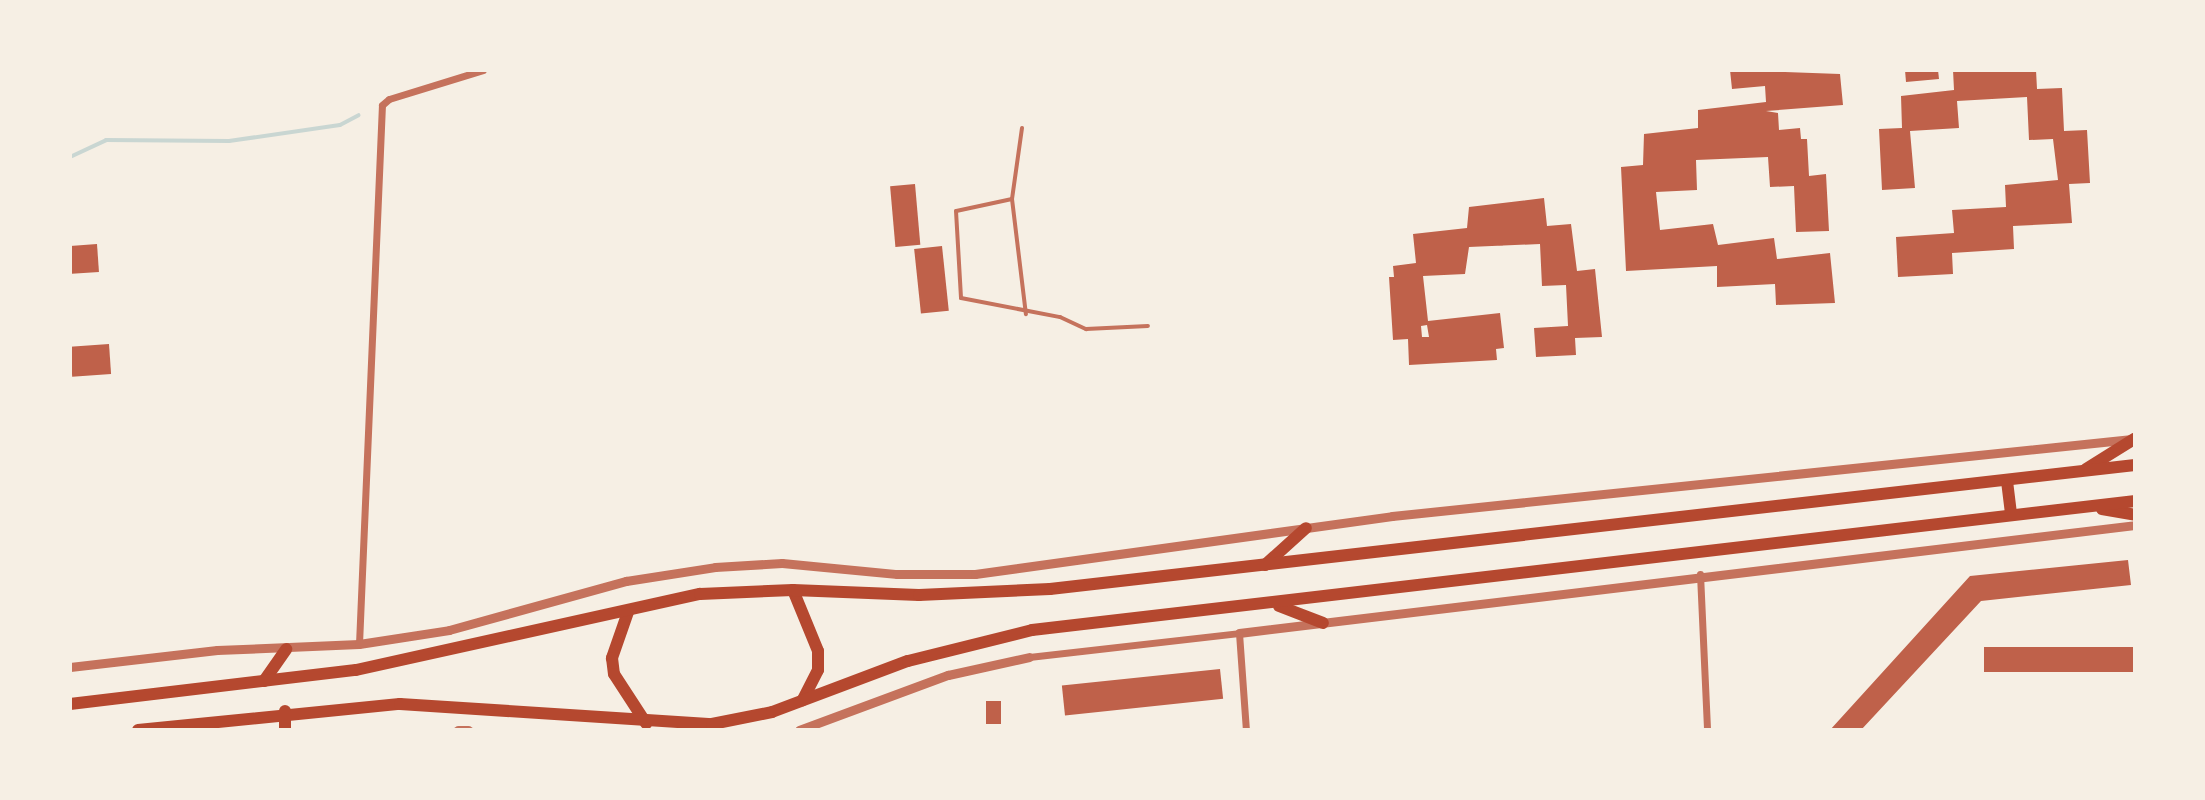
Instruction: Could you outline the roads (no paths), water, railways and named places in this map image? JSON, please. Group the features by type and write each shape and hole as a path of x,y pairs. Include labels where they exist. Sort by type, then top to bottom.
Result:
{"highway":[{"path":"2084,471 2135,439"},
{"path":"70,704 356,670 700,594 793,590 968,594 1265,565 2135,465"},
{"path":"2007,481 2011,515"},
{"path":"138,730 285,711 468,704 646,723 712,724 803,700 908,661 1032,630 1276,605 2135,501"},
{"path":"2091,507 2135,515"},
{"path":"1265,565 1306,528"},
{"path":"793,590 818,651 818,670 803,700"},
{"path":"1276,605 1323,623"},
{"path":"628,612 612,658 614,674 646,723"},
{"path":"264,681 286,649"},
{"path":"285,711 285,730"}],"street":[{"path":"359,644 382,105 389,99 483,70"},
{"path":"70,667 217,650 359,644 449,630 626,581 715,567 782,563 897,574 975,574 1306,528 2135,439"},
{"path":"799,730 948,675 1029,657 1700,574 2135,525"},
{"path":"1700,574 1707,730"},
{"path":"1239,633 1246,730"},
{"path":"458,730 468,730"}],"lane":[{"path":"1022,128 1012,199 1026,314"},
{"path":"1012,199 956,211 961,298 1026,314 1060,317 1086,329 1148,326"}],"waterway":[{"path":"70,157 106,140 229,141 340,125 359,115"}]}
